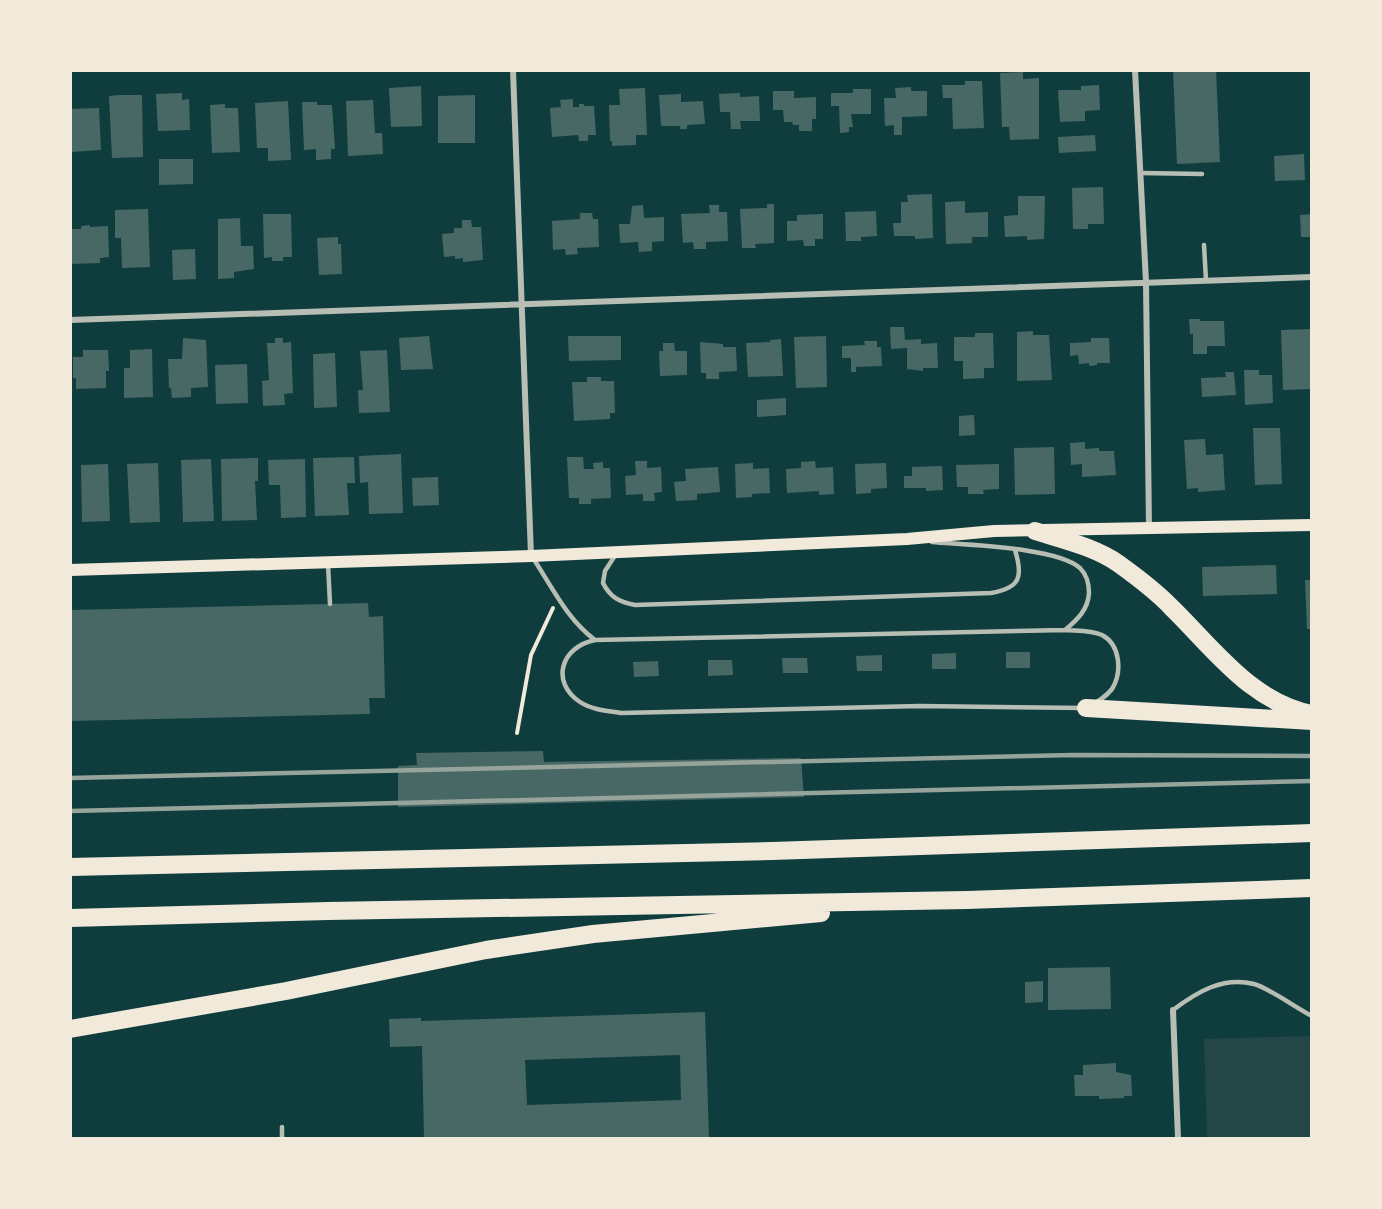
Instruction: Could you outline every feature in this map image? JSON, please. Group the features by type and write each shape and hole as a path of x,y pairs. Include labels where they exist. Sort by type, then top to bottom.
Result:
{"highway":[{"path":"1035,531 1095,552 1118,564 1170,606 1236,673 1266,697 1311,714"},
{"path":"1086,708 1311,721"},
{"path":"70,867 771,851 1311,833"},
{"path":"70,918 328,911 967,900 1311,888"},
{"path":"70,1029 286,991 486,950 593,934 967,900"}],"main road":[{"path":"70,570 531,556 907,539 994,531 1311,525"}],"street":[{"path":"513,70 531,556"},
{"path":"1135,70 1146,282 1149,529"},
{"path":"70,320 1311,277"},
{"path":"1173,1010 1178,1138"}],"lane":[{"path":"1140,173 1202,174"},
{"path":"1204,245 1206,280"},
{"path":"907,539 1036,552 1063,559 1081,569 1087,577 1088,599 1084,611 1065,630"},
{"path":"618,552 605,571 603,583 613,597 622,603 635,605 991,593 1012,587 1018,580 1019,563 1015,550"},
{"path":"531,556 579,628 595,640"},
{"path":"328,561 330,604"},
{"path":"1065,630 1100,634 1108,639 1117,657 1117,678 1102,700 1086,708 919,706 621,713 605,711 581,703 570,693 565,684 563,674 567,655 582,643 595,640 1065,630"},
{"path":"1173,1010 1194,994 1223,982 1255,984 1311,1016"},
{"path":"282,1127 282,1138"}],"path":[{"path":"517,734 531,655 558,596"}],"shaded area":[{"path":"1311,1036 1311,1138 1207,1138 1204,1039"}],"building":[{"path":"1173,70 1216,70 1220,162 1177,164"},
{"path":"1023,72 1023,79 1039,78 1039,139 1010,140 1009,127 1002,127 1000,73"},
{"path":"965,81 982,81 984,128 953,129 952,98 943,98 942,85 965,85"},
{"path":"1099,85 1100,110 1085,111 1085,121 1060,122 1058,90 1081,90 1081,86"},
{"path":"421,86 422,126 391,127 389,88"},
{"path":"911,87 911,91 927,91 927,116 902,117 902,135 894,135 894,125 885,126 884,98 896,98 895,88"},
{"path":"645,88 647,135 636,135 636,145 612,146 609,105 620,105 619,89"},
{"path":"853,89 871,89 871,114 851,114 853,127 849,127 849,132 840,133 839,106 831,106 831,93 853,93"},
{"path":"773,91 794,91 794,98 816,97 816,119 812,119 812,131 799,131 799,125 784,122 783,110 773,110"},
{"path":"182,93 182,100 189,99 190,130 158,131 156,94"},
{"path":"740,93 740,97 759,96 760,121 740,121 741,129 731,129 730,112 720,112 719,94"},
{"path":"681,94 681,102 703,101 705,124 687,125 687,129 680,129 680,126 661,126 659,95"},
{"path":"142,95 143,157 112,158 109,96"},
{"path":"475,95 475,143 438,143 438,96"},
{"path":"573,99 573,107 579,107 579,104 594,106 596,135 588,135 588,141 579,141 578,135 552,137 550,108 561,107 560,100"},
{"path":"373,100 375,133 382,133 383,154 348,156 346,101"},
{"path":"288,101 291,160 268,161 268,148 257,148 255,103"},
{"path":"302,102 332,105 335,149 331,149 331,159 316,160 316,149 304,150"},
{"path":"225,104 225,108 238,108 240,152 212,153 210,105"},
{"path":"99,108 101,150 71,152 70,109"},
{"path":"1095,135 1096,151 1059,153 1058,137"},
{"path":"1304,154 1305,180 1275,181 1274,156"},
{"path":"159,159 193,159 193,184 159,185"},
{"path":"1103,187 1104,224 1088,224 1088,229 1073,229 1072,188"},
{"path":"932,194 933,238 915,239 915,236 894,236 893,223 901,223 901,202 908,202 907,195"},
{"path":"1018,196 1045,196 1044,239 1027,240 1027,236 1005,237 1004,216 1018,215"},
{"path":"965,201 965,213 988,212 988,237 972,237 972,243 946,244 945,202"},
{"path":"767,204 774,204 774,243 755,244 756,248 742,248 740,209 767,208"},
{"path":"643,205 644,218 664,217 664,241 652,242 652,251 639,252 638,242 620,243 619,224 630,224 632,206"},
{"path":"709,205 719,205 719,212 727,212 728,241 706,242 706,249 694,249 693,242 683,243 681,214 710,213"},
{"path":"148,209 150,267 122,268 121,238 115,238 115,210"},
{"path":"876,211 877,236 861,237 861,241 846,241 845,212"},
{"path":"580,213 592,213 593,219 598,219 599,247 577,248 578,254 566,255 565,249 553,250 552,221 580,219"},
{"path":"263,214 291,214 292,257 283,257 283,261 272,261 272,257 264,258"},
{"path":"823,214 823,239 815,239 815,246 804,246 803,240 787,241 787,221 797,221 797,215"},
{"path":"1312,214 1312,237 1301,237 1300,215"},
{"path":"240,218 241,246 253,246 254,269 234,272 234,278 218,279 218,219"},
{"path":"462,220 471,220 472,227 481,227 483,260 463,262 463,258 444,257 442,234 454,233 454,228 462,228"},
{"path":"90,225 90,227 108,226 109,257 100,258 100,263 70,264 70,229 81,229 81,226"},
{"path":"338,237 338,244 341,244 342,274 319,275 317,238"},
{"path":"195,249 196,279 173,280 172,250"},
{"path":"1189,319 1224,321 1225,346 1207,346 1207,354 1193,354 1193,334 1190,334"},
{"path":"890,327 904,327 905,340 921,339 921,344 937,343 938,368 923,368 923,371 907,369 907,348 891,349"},
{"path":"1312,329 1312,389 1283,390 1281,330"},
{"path":"1033,331 1033,335 1049,335 1052,380 1017,381 1017,332"},
{"path":"975,333 993,333 994,368 984,368 984,378 963,379 963,361 954,361 954,337 975,337"},
{"path":"429,336 433,369 401,370 399,338"},
{"path":"568,336 621,336 621,360 569,361"},
{"path":"826,336 827,387 796,388 794,337"},
{"path":"183,338 206,340 208,387 191,388 191,397 172,398 171,388 169,388 168,359 182,359"},
{"path":"275,338 283,338 283,343 291,342 293,393 284,394 285,405 263,406 262,381 269,380 267,343 275,343"},
{"path":"1091,338 1109,338 1110,363 1097,363 1097,365 1089,366 1089,363 1079,364 1078,355 1070,356 1070,343 1091,342"},
{"path":"781,339 783,376 748,377 746,343"},
{"path":"864,341 877,341 877,347 881,347 882,366 856,367 856,372 851,372 851,358 842,358 842,346 865,345"},
{"path":"700,342 736,347 737,371 719,372 719,379 706,379 706,373 701,373"},
{"path":"663,343 674,343 675,351 687,351 687,375 660,376 659,351 663,351"},
{"path":"152,349 153,397 124,398 124,368 130,368 130,350"},
{"path":"83,350 108,350 109,371 106,371 106,388 76,389 76,378 73,378 73,357 83,357"},
{"path":"387,350 390,412 359,413 358,390 363,390 360,351"},
{"path":"335,353 337,407 314,408 313,354"},
{"path":"247,364 248,403 216,404 215,365"},
{"path":"1244,370 1259,370 1259,375 1272,375 1273,403 1245,405"},
{"path":"1225,372 1234,372 1236,395 1202,397 1201,378 1226,377"},
{"path":"587,377 601,377 601,381 614,381 615,413 610,413 610,419 574,421 572,382 587,382"},
{"path":"786,398 786,415 757,417 757,400"},
{"path":"974,415 975,435 959,436 959,416"},
{"path":"1253,428 1280,428 1282,484 1255,485"},
{"path":"1205,439 1206,455 1223,454 1225,490 1198,492 1198,488 1187,489 1184,440"},
{"path":"1085,442 1085,449 1099,448 1099,451 1114,451 1116,475 1082,477 1082,464 1071,465 1070,443"},
{"path":"1054,447 1055,494 1015,495 1014,448"},
{"path":"401,454 403,513 369,514 368,482 360,483 359,456"},
{"path":"354,457 355,483 347,483 349,515 315,516 313,458"},
{"path":"567,457 583,457 584,469 594,469 593,463 603,462 603,468 610,468 611,498 591,499 591,504 579,504 579,498 569,498"},
{"path":"258,458 258,481 255,481 257,520 222,521 221,459"},
{"path":"211,459 214,521 183,522 181,460"},
{"path":"305,459 306,517 281,518 280,485 269,485 268,460"},
{"path":"635,461 647,461 647,468 661,467 662,492 654,493 655,501 643,501 643,494 626,495 625,476 636,475"},
{"path":"815,461 816,468 833,467 834,494 819,495 819,491 787,493 786,469 801,468 801,462"},
{"path":"158,463 160,522 130,523 127,464"},
{"path":"753,463 753,469 769,468 770,493 736,498 735,464"},
{"path":"886,463 887,488 871,489 871,493 856,494 855,464"},
{"path":"108,464 110,521 82,522 81,465"},
{"path":"999,464 999,489 983,490 984,494 968,494 968,487 957,487 956,465"},
{"path":"942,466 943,490 926,491 926,488 904,488 904,476 912,476 912,467"},
{"path":"718,467 720,492 697,494 697,500 676,501 674,482 686,481 685,469"},
{"path":"438,477 439,505 413,506 412,478"},
{"path":"1276,565 1277,594 1203,596 1202,567"},
{"path":"1305,580 1312,580 1312,629 1307,629"},
{"path":"368,603 369,617 383,616 385,698 369,698 370,714 70,721 70,610"},
{"path":"1006,652 1030,652 1030,668 1006,668"},
{"path":"956,653 956,669 932,669 932,654"},
{"path":"882,655 882,671 857,671 856,656"},
{"path":"782,658 807,658 808,673 783,673"},
{"path":"708,660 732,660 733,675 708,676"},
{"path":"658,661 659,676 634,677 633,662"},
{"path":"543,751 544,762 801,758 804,797 398,807 398,766 417,765 416,753"},
{"path":"1110,967 1111,1009 1048,1010 1048,968"},
{"path":"1043,981 1043,1002 1025,1003 1025,982"},
{"path":"705,1012 709,1138 424,1138 422,1046 390,1047 389,1019 421,1018 421,1021","holes":["680,1055 681,1100 527,1105 525,1060"]},
{"path":"1116,1063 1116,1072 1131,1075 1132,1096 1099,1099 1099,1096 1075,1096 1074,1075 1083,1075 1083,1065"}],"railway":[{"path":"70,778 1074,755 1312,756"},
{"path":"70,811 1312,781"}]}
